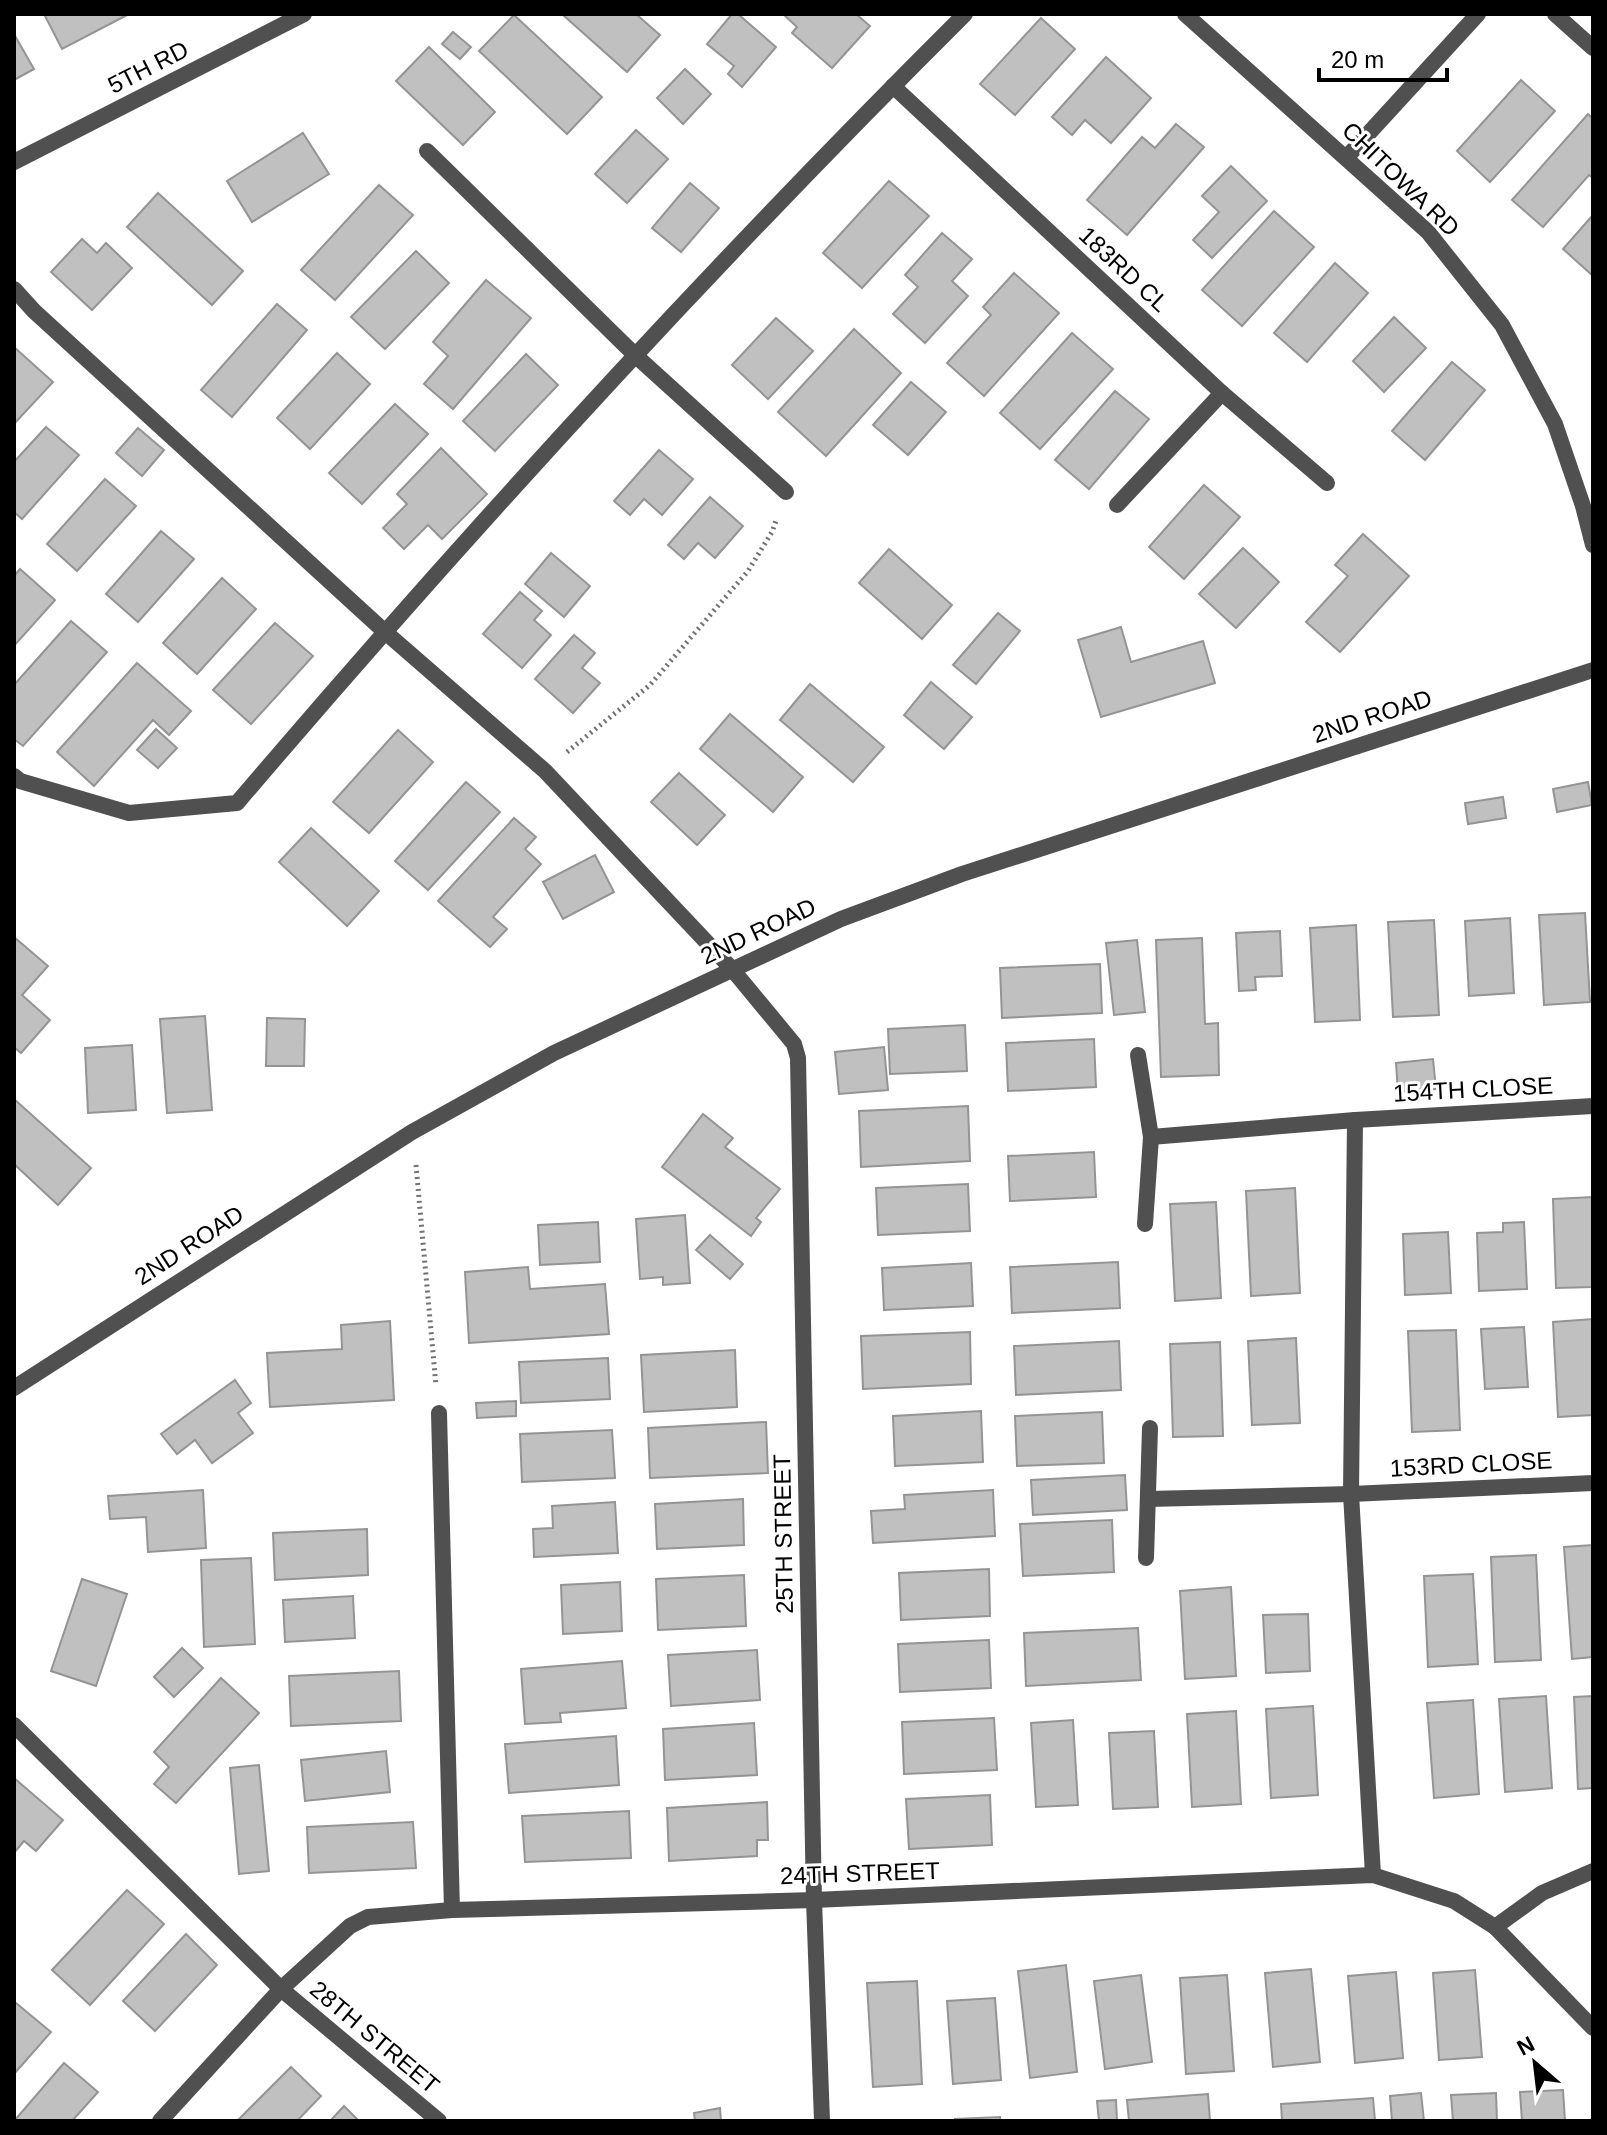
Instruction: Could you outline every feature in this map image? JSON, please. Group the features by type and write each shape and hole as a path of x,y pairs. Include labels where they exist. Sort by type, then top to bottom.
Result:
{"street":[{"name":"5TH RD","path":"14,162 304,14"},
{"path":"14,776 20,781 129,813 237,803 384,631 636,356 965,14"},
{"name":"CHITOWA RD","path":"1185,14 1428,232 1502,325 1555,424 1593,545"},
{"path":"1346,158 1478,14"},
{"path":"1555,14 1593,48"},
{"name":"183RD CL","path":"893,86 1222,393 1327,483"},
{"path":"427,151 636,356 786,492"},
{"name":"25TH STREET","path":"14,289 34,311 384,631 545,771 732,969 794,1044 798,1058 814,1900 822,2121"},
{"path":"1117,505 1222,393"},
{"name":"2ND ROAD","path":"14,1388 412,1132 554,1053 841,919 962,874 1593,670"},
{"path":"1138,1055 1151,1137 1145,1224"},
{"name":"154TH CLOSE","path":"1151,1137 1355,1120 1593,1106"},
{"path":"1355,1120 1351,1494 1373,1875"},
{"path":"439,1413 452,1910"},
{"path":"1146,1558 1150,1428"},
{"name":"153RD CLOSE","path":"1148,1499 1593,1483"},
{"name":"28TH STREET","path":"14,1725 281,1989 439,2121"},
{"path":"1495,1927 1542,1893 1593,1871"},
{"name":"24TH STREET","path":"160,2121 281,1989 350,1926 368,1917 452,1910 814,1900 1373,1875 1454,1901 1495,1927 1593,2028"}],"path":[{"path":"545,771 650,685 748,571 772,532 786,492"},
{"path":"412,1132 439,1413"}],"building":[{"path":"44,14 129,14 62,49"},
{"path":"636,14 660,35 627,72 563,15"},
{"path":"732,14 738,14 776,47 742,87 728,74 734,66 707,44"},
{"path":"783,14 856,14 870,26 832,68 792,33 797,27"},
{"path":"514,15 602,97 567,134 479,51"},
{"path":"1041,18 1075,49 1015,115 980,84"},
{"path":"453,32 471,47 460,59 442,44"},
{"path":"14,34 34,69 14,80"},
{"path":"429,47 495,112 463,145 396,81"},
{"path":"1106,57 1151,98 1111,143 1085,120 1072,135 1052,117"},
{"path":"685,69 711,94 683,124 657,98"},
{"path":"1521,80 1555,111 1490,182 1457,151"},
{"path":"1588,114 1593,119 1593,178 1589,175 1543,227 1512,200"},
{"path":"1176,124 1204,147 1127,235 1087,200 1142,137 1155,148"},
{"path":"636,130 668,159 627,203 595,174"},
{"path":"303,133 329,174 252,222 227,181"},
{"path":"1231,166 1267,201 1212,258 1193,240 1219,212 1202,196"},
{"path":"889,181 929,216 862,288 823,253"},
{"path":"690,183 719,208 681,252 652,228"},
{"path":"379,185 413,215 335,300 301,270"},
{"path":"158,193 243,271 212,305 127,227"},
{"path":"1274,211 1314,247 1242,326 1202,290"},
{"path":"1593,215 1593,276 1563,249"},
{"path":"942,233 972,259 952,281 968,296 925,343 893,314 918,287 905,275"},
{"path":"82,239 97,253 106,243 132,268 92,310 51,272"},
{"path":"416,251 449,283 385,349 351,317"},
{"path":"1335,263 1368,293 1307,362 1274,333"},
{"path":"1014,273 1059,313 984,396 947,363 991,315 983,307"},
{"path":"486,280 531,318 453,409 424,384 448,356 433,342"},
{"path":"277,304 307,330 232,417 201,390"},
{"path":"1394,317 1426,348 1384,392 1353,361"},
{"path":"776,318 813,351 768,399 732,365"},
{"path":"854,329 901,373 826,456 778,412"},
{"path":"1072,333 1113,369 1040,449 1000,413"},
{"path":"14,347 53,382 14,424"},
{"path":"337,353 370,384 310,449 277,418"},
{"path":"526,354 558,385 495,451 463,421"},
{"path":"1452,362 1485,390 1425,460 1392,431"},
{"path":"911,382 946,412 908,455 873,425"},
{"path":"1115,391 1149,419 1089,489 1055,460"},
{"path":"395,404 428,434 362,504 329,473"},
{"path":"46,427 79,455 22,519 14,512 14,462"},
{"path":"138,428 164,450 142,476 116,453"},
{"path":"441,448 487,494 442,539 428,525 404,549 383,528 407,504 397,494"},
{"path":"659,450 693,479 662,515 644,499 630,515 614,501"},
{"path":"105,479 136,506 77,571 47,544"},
{"path":"1204,485 1240,517 1184,579 1149,547"},
{"path":"710,497 743,526 715,558 698,543 684,559 668,545"},
{"path":"161,531 194,559 138,622 106,594"},
{"path":"1363,534 1409,576 1340,652 1306,622 1348,576 1335,565"},
{"path":"1243,548 1279,582 1236,628 1199,594"},
{"path":"889,549 952,605 922,639 859,583"},
{"path":"551,553 590,586 564,617 525,584"},
{"path":"20,569 55,600 14,646 14,576"},
{"path":"222,578 256,609 197,674 163,643"},
{"path":"520,592 542,611 534,620 551,635 522,668 483,634"},
{"path":"998,613 1020,631 976,684 953,665"},
{"path":"71,621 107,652 23,746 14,739 14,685"},
{"path":"275,623 313,656 251,724 213,690"},
{"path":"1121,627 1131,662 1203,641 1215,683 1101,717 1078,640"},
{"path":"574,635 595,653 582,668 600,683 573,713 535,679"},
{"path":"137,663 191,711 169,735 153,720 94,786 57,752"},
{"path":"931,682 972,717 944,749 904,715"},
{"path":"810,684 884,747 853,782 780,720"},
{"path":"730,714 803,777 773,812 700,749"},
{"path":"156,729 177,748 158,768 137,750"},
{"path":"398,730 433,762 369,833 333,802"},
{"path":"679,773 725,815 697,845 651,802"},
{"path":"466,782 500,812 428,890 395,861"},
{"path":"1588,782 1592,805 1557,812 1553,789"},
{"path":"1503,797 1506,818 1468,824 1465,803"},
{"path":"514,818 536,837 525,849 541,864 493,917 507,929 490,947 438,901"},
{"path":"311,828 379,891 347,926 279,862"},
{"path":"595,855 614,892 563,919 543,882"},
{"path":"1585,913 1590,1002 1544,1005 1539,915"},
{"path":"1510,918 1514,993 1469,996 1465,921"},
{"path":"1434,920 1439,1015 1393,1017 1388,922"},
{"path":"1356,925 1360,1020 1315,1022 1310,928"},
{"path":"1280,931 1282,976 1255,977 1256,990 1239,991 1236,933"},
{"path":"14,937 48,966 22,995 50,1020 21,1053 14,1047"},
{"path":"1202,938 1205,1024 1218,1023 1219,1075 1161,1077 1156,940"},
{"path":"1137,940 1145,1012 1114,1015 1106,943"},
{"path":"1100,964 1102,1013 1002,1018 1000,968"},
{"path":"205,1016 212,1110 167,1113 160,1019"},
{"path":"267,1018 305,1019 304,1066 266,1066"},
{"path":"965,1025 967,1071 890,1074 888,1029"},
{"path":"1094,1039 1096,1087 1008,1091 1006,1043"},
{"path":"132,1045 136,1110 88,1113 85,1048"},
{"path":"884,1047 888,1090 839,1094 835,1052"},
{"path":"1433,1059 1436,1089 1398,1092 1396,1063"},
{"path":"14,1099 91,1168 58,1205 14,1164"},
{"path":"968,1106 970,1161 861,1167 859,1111"},
{"path":"703,1114 733,1138 725,1147 780,1189 756,1218 761,1222 751,1236 662,1167"},
{"path":"1094,1152 1096,1197 1010,1201 1008,1156"},
{"path":"968,1184 970,1231 878,1235 876,1188"},
{"path":"1295,1188 1300,1293 1251,1296 1246,1191"},
{"path":"1593,1197 1593,1287 1556,1288 1553,1199"},
{"path":"1216,1202 1221,1298 1175,1301 1170,1204"},
{"path":"685,1215 690,1283 663,1285 663,1277 640,1279 636,1219"},
{"path":"598,1222 600,1262 540,1265 538,1225"},
{"path":"1524,1222 1527,1289 1479,1291 1477,1233 1503,1232 1503,1223"},
{"path":"1448,1232 1451,1293 1405,1295 1403,1234"},
{"path":"710,1235 743,1264 730,1279 696,1250"},
{"path":"1118,1262 1120,1308 1012,1313 1010,1267"},
{"path":"971,1263 973,1306 884,1310 882,1268"},
{"path":"528,1267 530,1289 605,1284 609,1334 469,1343 465,1272"},
{"path":"1593,1319 1593,1415 1558,1417 1553,1322"},
{"path":"390,1321 394,1400 270,1407 267,1353 342,1349 341,1325"},
{"path":"1524,1327 1528,1387 1485,1389 1481,1329"},
{"path":"1456,1330 1460,1430 1412,1432 1408,1331"},
{"path":"970,1332 971,1384 863,1389 861,1336"},
{"path":"1296,1338 1300,1423 1252,1425 1248,1341"},
{"path":"1119,1341 1121,1390 1016,1395 1014,1346"},
{"path":"1220,1342 1223,1436 1173,1437 1170,1344"},
{"path":"735,1350 737,1407 644,1412 641,1355"},
{"path":"608,1358 610,1399 521,1403 519,1362"},
{"path":"235,1380 251,1403 238,1413 253,1433 212,1463 195,1440 177,1454 161,1434"},
{"path":"516,1401 516,1416 477,1418 476,1403"},
{"path":"981,1411 983,1462 895,1466 893,1416"},
{"path":"1102,1412 1104,1463 1017,1466 1015,1416"},
{"path":"766,1422 768,1473 650,1478 648,1428"},
{"path":"612,1430 615,1478 522,1482 520,1434"},
{"path":"1125,1475 1127,1510 1033,1515 1031,1480"},
{"path":"203,1490 206,1548 148,1552 146,1517 110,1519 108,1496"},
{"path":"993,1490 995,1536 873,1543 871,1511 905,1509 904,1495"},
{"path":"743,1499 744,1545 657,1549 655,1504"},
{"path":"615,1502 618,1553 534,1557 533,1529 553,1528 552,1506"},
{"path":"1112,1520 1114,1572 1023,1576 1020,1524"},
{"path":"367,1529 368,1575 275,1580 273,1533"},
{"path":"1593,1545 1593,1657 1572,1659 1564,1547"},
{"path":"1536,1555 1541,1660 1495,1662 1491,1557"},
{"path":"251,1558 255,1644 204,1647 201,1560"},
{"path":"989,1569 990,1616 901,1620 899,1573"},
{"path":"1473,1574 1478,1664 1428,1667 1424,1576"},
{"path":"744,1575 746,1626 658,1630 656,1579"},
{"path":"82,1579 127,1594 96,1686 51,1671"},
{"path":"620,1582 622,1631 563,1634 561,1585"},
{"path":"1231,1587 1236,1676 1185,1679 1180,1591"},
{"path":"353,1596 355,1638 285,1642 283,1600"},
{"path":"1308,1614 1310,1671 1266,1673 1263,1615"},
{"path":"1138,1628 1141,1680 1026,1686 1024,1633"},
{"path":"989,1640 991,1688 900,1692 898,1644"},
{"path":"182,1648 203,1668 174,1697 154,1677"},
{"path":"757,1650 760,1700 671,1706 668,1655"},
{"path":"622,1661 626,1708 560,1713 561,1722 525,1724 521,1669"},
{"path":"399,1671 401,1721 291,1726 289,1676"},
{"path":"221,1678 259,1713 176,1803 154,1784 169,1767 154,1752"},
{"path":"1546,1696 1552,1788 1505,1792 1499,1699"},
{"path":"1593,1696 1593,1788 1578,1789 1574,1697"},
{"path":"1473,1700 1479,1794 1434,1798 1427,1703"},
{"path":"1313,1706 1318,1795 1271,1798 1266,1709"},
{"path":"1236,1711 1241,1804 1192,1807 1187,1714"},
{"path":"994,1718 997,1770 904,1774 902,1722"},
{"path":"1073,1720 1078,1805 1036,1807 1031,1723"},
{"path":"754,1723 757,1775 665,1780 663,1729"},
{"path":"1154,1731 1158,1807 1113,1809 1109,1733"},
{"path":"616,1736 619,1785 509,1793 505,1744"},
{"path":"386,1751 390,1792 305,1801 301,1760"},
{"path":"259,1765 269,1871 239,1874 230,1768"},
{"path":"14,1778 63,1820 36,1851 24,1841 14,1853"},
{"path":"990,1795 992,1845 909,1849 906,1799"},
{"path":"767,1802 768,1840 757,1840 757,1856 669,1861 667,1808"},
{"path":"629,1811 631,1858 525,1862 522,1816"},
{"path":"413,1822 416,1868 309,1873 307,1827"},
{"path":"127,1890 164,1924 90,2005 52,1970"},
{"path":"186,1934 217,1965 155,2031 123,2001"},
{"path":"1066,1965 1077,2072 1030,2078 1018,1971"},
{"path":"1311,1969 1320,2062 1273,2067 1265,1973"},
{"path":"1475,1970 1482,2057 1439,2060 1433,1973"},
{"path":"1396,1972 1403,2058 1355,2063 1348,1976"},
{"path":"1141,1975 1152,2062 1105,2069 1094,1981"},
{"path":"1227,1975 1234,2071 1186,2074 1180,1978"},
{"path":"917,1981 922,2084 873,2087 867,1983"},
{"path":"995,1998 1001,2080 953,2084 947,2001"},
{"path":"16,2003 51,2032 14,2074 14,2005"},
{"path":"64,2063 98,2092 72,2121 14,2121"},
{"path":"291,2067 321,2096 297,2121 237,2121"},
{"path":"1563,2090 1565,2121 1522,2121 1520,2092"},
{"path":"1421,2093 1424,2121 1392,2121 1390,2096"},
{"path":"1496,2093 1497,2121 1453,2121 1451,2095"},
{"path":"1208,2094 1210,2121 1129,2121 1127,2100"},
{"path":"1373,2098 1375,2121 1282,2121 1281,2104"},
{"path":"1116,2100 1117,2121 1099,2121 1097,2101"},
{"path":"344,2106 359,2121 330,2121"},
{"path":"720,2108 721,2121 695,2121 694,2113"},
{"path":"1000,2117 1000,2121 955,2121 955,2119"}]}
